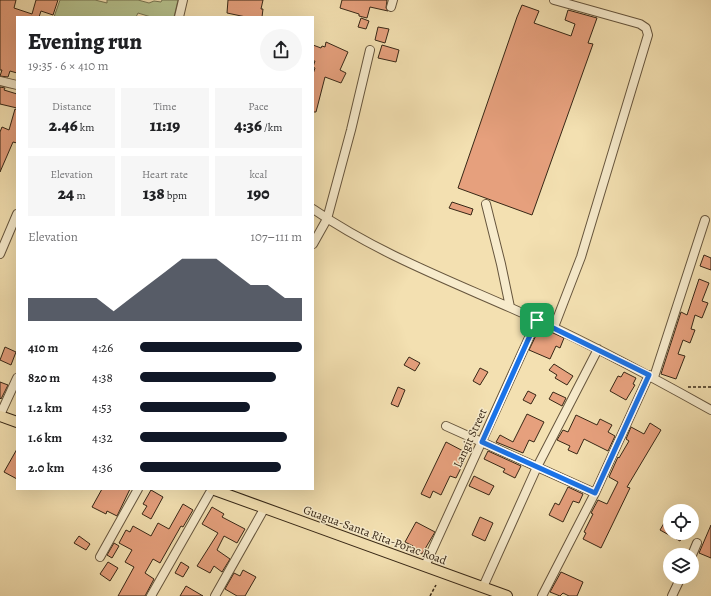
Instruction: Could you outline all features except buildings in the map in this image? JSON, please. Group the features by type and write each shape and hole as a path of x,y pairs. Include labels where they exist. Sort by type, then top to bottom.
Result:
{"main road":[{"path":"0,416 16,422"},
{"name":"Guagua-Santa Rita-Porac Road","path":"215,490 507,596"}],"street":[{"path":"179,16 183,0"},
{"path":"554,0 640,24 646,28 648,35 581,257 554,327"},
{"path":"314,242 328,219 370,50"},
{"path":"0,80 16,86"},
{"path":"486,204 500,256 510,308"},
{"path":"314,210 369,244 554,327 652,376 711,410"},
{"path":"0,254 16,216"},
{"path":"542,596 595,493 652,376 705,220"},
{"name":"Langit Street","path":"425,566 537,320"},
{"path":"483,587 537,467 598,349"},
{"path":"0,416 16,380"},
{"path":"446,426 595,493"},
{"path":"100,557 137,490"},
{"path":"150,596 211,490"},
{"path":"215,596 264,509"},
{"path":"695,548 697,543"},
{"path":"672,596 678,584"}],"path":[{"path":"680,392 685,387 711,387"},
{"path":"430,596 436,585"}],"green space":[{"path":"60,0 95,0 107,3 107,0 138,0 149,3 154,1 161,2 162,0 178,0 174,16 148,16 138,13 136,16 54,16"}],"route":[{"path":"537,320 554,327 649,375 595,493 482,442 537,320"}]}
